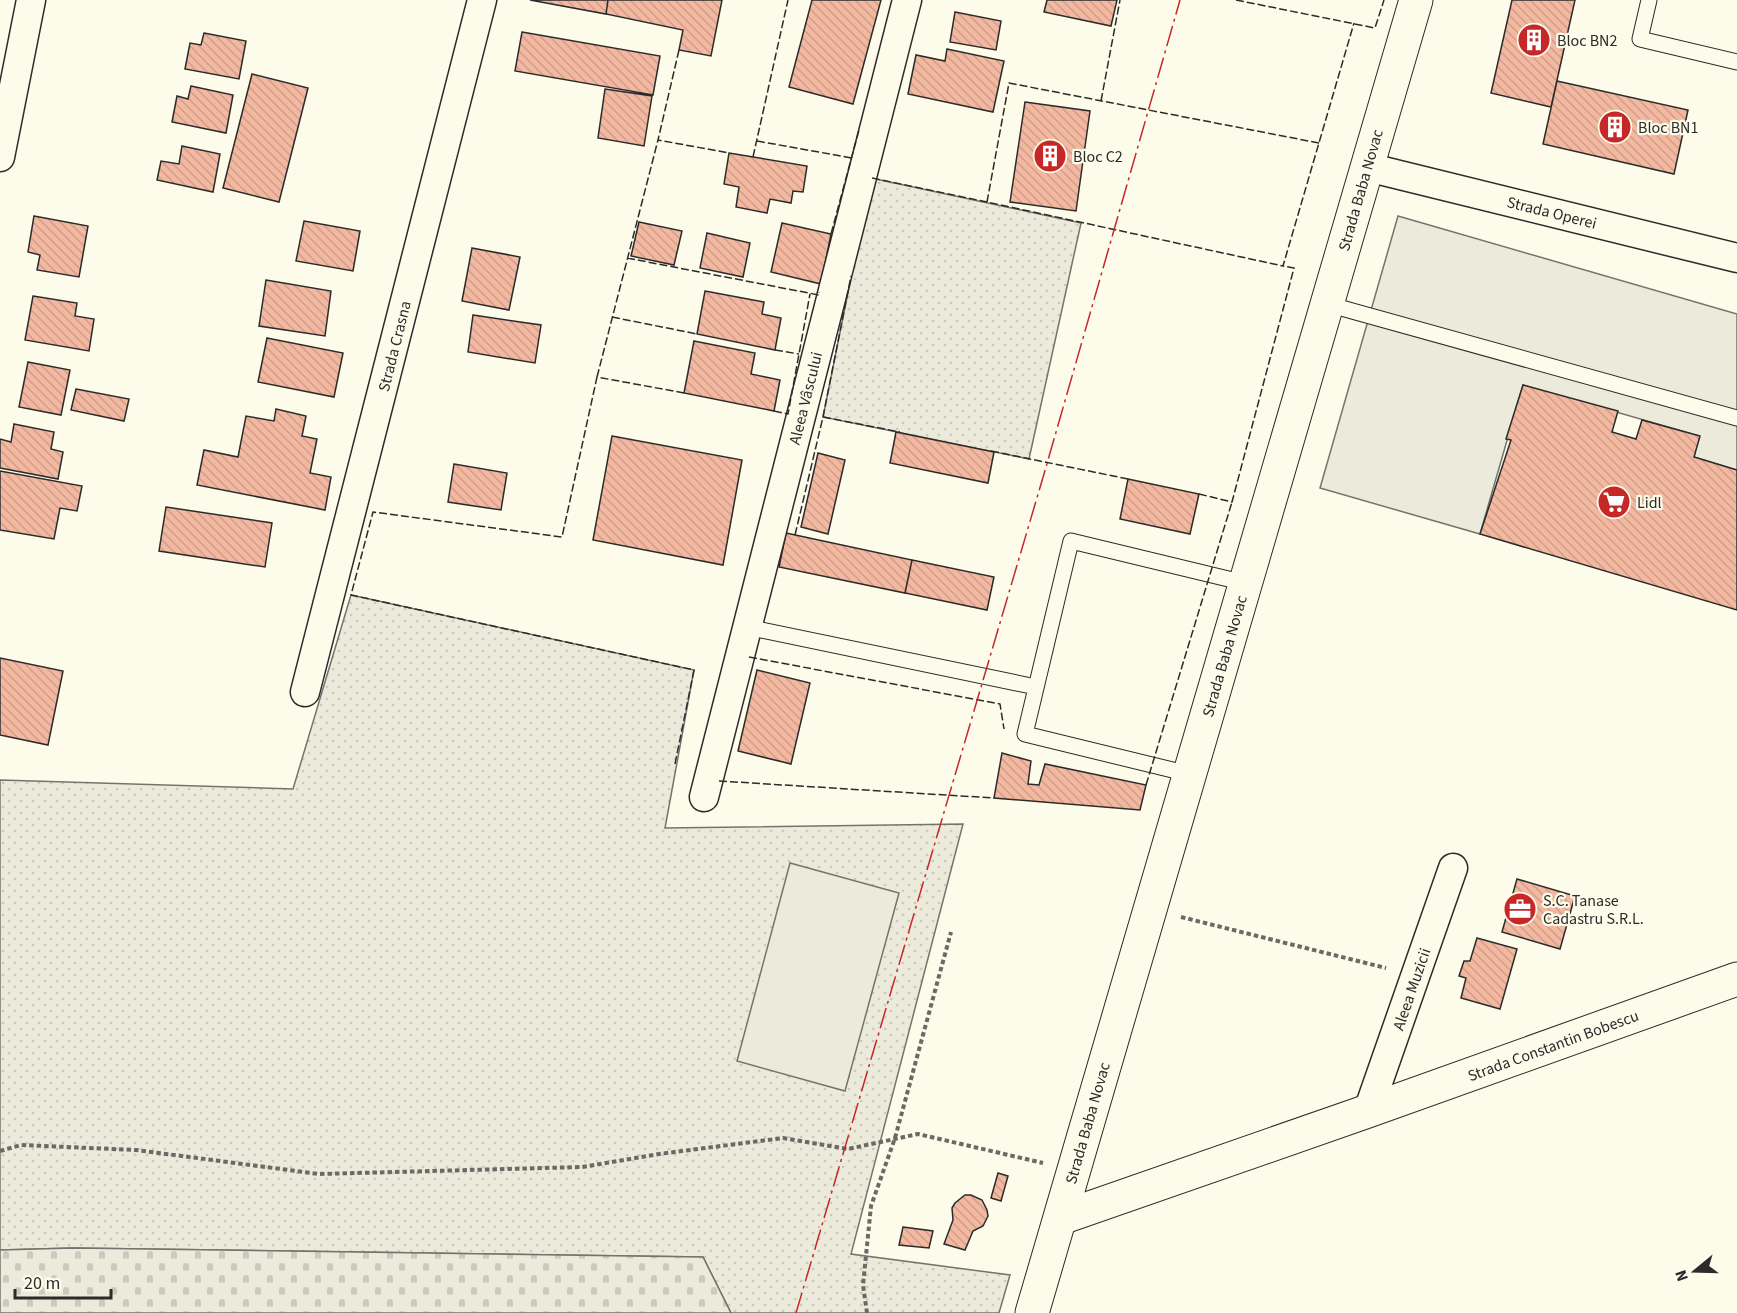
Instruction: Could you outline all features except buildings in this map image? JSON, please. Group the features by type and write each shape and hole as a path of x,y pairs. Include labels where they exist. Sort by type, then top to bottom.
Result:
{"main road":[{"name":"Strada Baba Novac","path":"1032,1313 1416,0"},
{"name":"Strada Constantin Bobescu","path":"1061,1218 1737,979"}],"street":[{"path":"0,157 32,0"},
{"name":"Strada Crasna","path":"305,692 483,0"},
{"name":"Aleea Vâscului","path":"704,797 907,0"},
{"name":"Strada Operei","path":"1367,167 1737,258"},
{"name":"Aleea Muzicii","path":"1368,1111 1453,868"}],"lane":[{"path":"1649,0 1640,39 1737,62"},
{"path":"1327,304 1737,418"},
{"path":"1189,774 1025,734 1071,541 1245,583"},
{"path":"747,627 1036,687"}],"path":[{"path":"1150,909 1416,975"},
{"path":"867,1313 863,1285 871,1206 895,1138 951,932"},
{"path":"0,1151 21,1145 136,1150 319,1174 582,1167 659,1154 783,1138 848,1149 918,1134 1073,1170"}],"green space":[{"path":"871,178 1081,223 1029,459 823,417"},
{"path":"351,595 694,670 665,828 963,824 851,1254 1010,1275 999,1313 731,1313 703,1257 73,1248 0,1250 0,780 293,789"},
{"path":"790,863 899,893 845,1091 737,1061"},
{"path":"73,1248 703,1257 731,1313 0,1313 0,1250"}],"shaded area":[{"path":"1398,216 1737,314 1737,470 1694,457 1699,436 1523,385 1480,534 1320,488"}],"fence":[{"path":"753,157 788,0"},
{"path":"1101,101 1120,0"},
{"path":"1236,0 1375,28 1384,0"},
{"path":"1319,143 1009,83 987,202 1283,266 1354,23"},
{"path":"679,50 658,140 729,153"},
{"path":"831,234 859,130"},
{"path":"597,377 658,140"},
{"path":"757,141 852,158"},
{"path":"872,178 987,202"},
{"path":"627,258 819,295 819,292"},
{"path":"1199,494 1232,502 1294,268 1283,266"},
{"path":"795,535 823,417 851,276"},
{"path":"774,411 788,414 810,294"},
{"path":"612,317 697,334"},
{"path":"775,350 799,354"},
{"path":"675,764 694,670 351,595 373,512 562,537 597,377 684,393"},
{"path":"823,417 900,432"},
{"path":"991,451 1128,479"},
{"path":"1146,785 1232,502"},
{"path":"749,657 1000,704 1004,729"},
{"path":"719,781 994,798"}],"power":[{"path":"796,1313 1044,474 1180,0"}],"place":[{"name":"Bloc BN2","path":"1534,40"},
{"name":"Bloc BN1","path":"1615,127"},
{"name":"Bloc C2","path":"1050,156"},
{"name":"Lidl","path":"1614,502"},
{"name":"S.C. Tanase Cadastru S.R.L.","path":"1520,909"}]}
